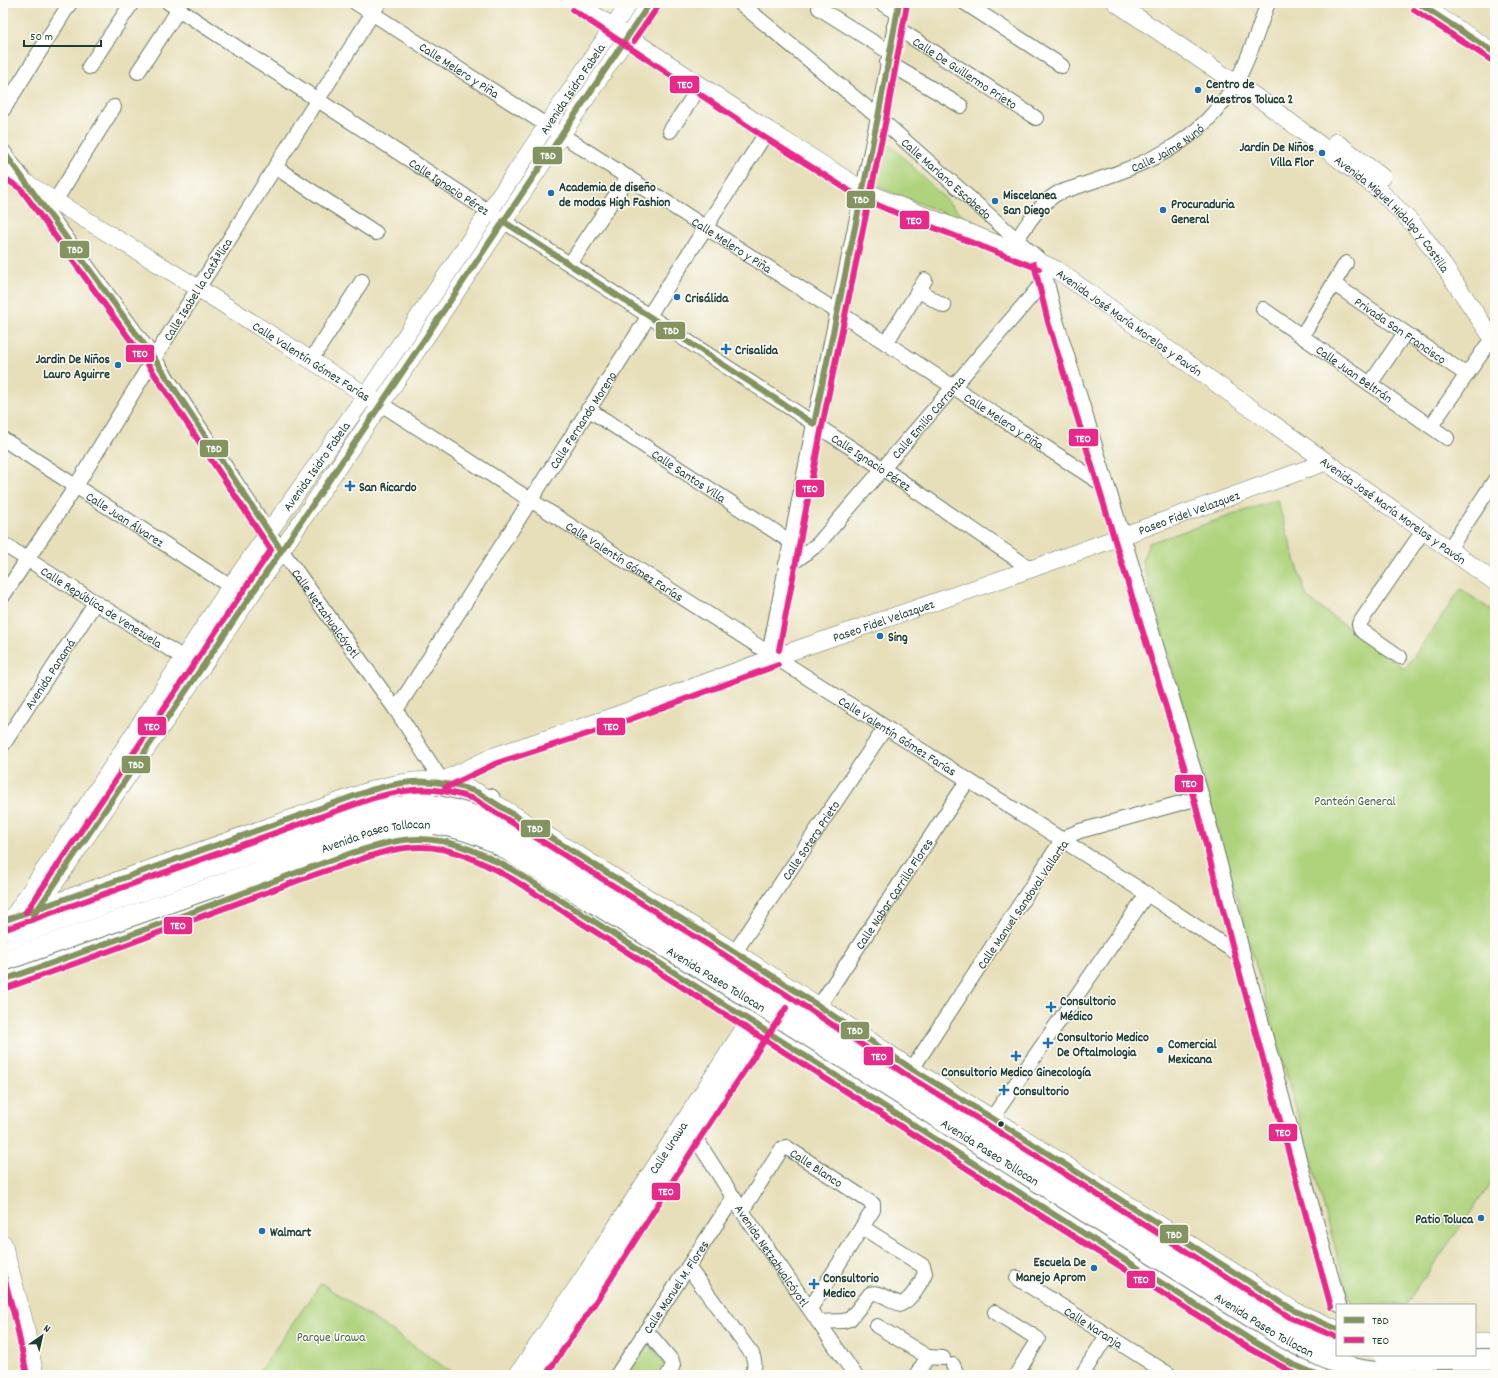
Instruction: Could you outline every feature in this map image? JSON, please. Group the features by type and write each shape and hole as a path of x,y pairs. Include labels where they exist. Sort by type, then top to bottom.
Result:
{"highway":[{"path":"374,811 386,801 398,796 417,792 490,800"},
{"name":"Avenida Paseo Tollocan","path":"3,940 215,865 374,811 404,806 434,815 461,829 496,843 752,1000 1278,1334 1316,1354 1343,1365 1369,1371 1407,1375"},
{"name":"Avenida Paseo Tollocan","path":"3,961 388,826 410,823 434,815 457,810 481,817 524,839 811,1018 1308,1332 1336,1344"},
{"path":"306,854 393,841"},
{"path":"1393,1356 1422,1359 1495,1359"}],"main road":[{"name":"Avenida José María Morelos y Pavón","path":"577,3 768,130 863,190 892,203 1042,262 1063,274 1495,582"},
{"name":"Avenida Isidro Fabela","path":"554,130 613,27 629,3"},
{"name":"Avenida Isidro Fabela","path":"6,923 230,587 366,395 496,216 554,130 627,36 650,3"},
{"name":"Avenida Miguel Hidalgo y Costilla","path":"1116,3 1268,105 1379,190 1429,244 1493,337"},
{"path":"1418,3 1495,53"},
{"name":"Calle Valentín Gómez Farías","path":"3,168 198,288 380,404"},
{"name":"Avenida Isidro Fabela","path":"3,961 380,404 496,216"},
{"name":"Paseo Fidel Velazquez","path":"442,781 494,756 609,718 772,656 1030,569 1326,462"},
{"name":"Avenida Paseo Tollocan","path":"6,923 37,909 393,783 416,780 442,781 457,784 477,792 655,901 819,1006 912,1069 992,1118 1295,1311 1336,1329"},
{"name":"Avenida Paseo Tollocan","path":"3,980 84,952 296,873 393,841 432,839 457,845 482,854 518,873 1251,1340 1313,1374"},
{"path":"66,868 69,881 77,890 75,896 60,910 60,931 71,946 84,952"},
{"path":"619,938 617,933 620,919 628,908 641,901 655,901"},
{"path":"709,996 724,996 732,994 739,984 742,968 735,952"},
{"name":"Calle Urawa","path":"536,1375 604,1275 693,1134 783,983"},
{"path":"812,1060 805,1054 804,1047 808,1035 818,1025 837,1019"},
{"name":"Calle Urawa","path":"518,1375 757,1025"},
{"path":"3,1243 24,1320 35,1375"},
{"path":"1251,1340 1262,1337 1267,1332 1271,1324 1273,1313 1267,1293"},
{"path":"1476,1342 1495,1342"},
{"path":"1404,1375 1404,1367 1410,1356"}],"street":[{"path":"3,110 70,3"},
{"path":"89,67 132,3"},
{"name":"Calle Melero y Piña","path":"356,3 375,8 554,130 953,386 1108,488"},
{"name":"Calle Mariano Escobedo","path":"740,3 878,117 1042,262"},
{"name":"Calle De Guillermo Prieto","path":"881,3 1036,118"},
{"path":"965,3 1062,66"},
{"name":"Calle Jaime Nunó","path":"1017,239 1042,204 1049,198 1058,193 1149,162 1184,141 1214,115 1236,83 1248,58 1268,3"},
{"path":"138,72 174,6"},
{"name":"Calle Ignacio Pérez","path":"174,6 882,468 1030,569"},
{"name":"Calle Isabel la CatÃ³lica","path":"3,596 76,486 154,358 375,8"},
{"path":"818,8 961,106"},
{"path":"772,656 786,564 878,117 897,14"},
{"path":"670,131 701,85"},
{"path":"55,201 114,107"},
{"name":"Calle Fernando Moreno","path":"396,710 588,408 768,130"},
{"name":"Calle Netzahualcóyotl","path":"3,151 154,358 269,533 396,710 442,781"},
{"path":"275,167 376,233"},
{"path":"570,264 628,177"},
{"path":"1042,262 1056,320 1202,798 1339,1304"},
{"path":"1302,336 1346,263"},
{"name":"Calle Emilio Carranza","path":"786,564 798,559 818,544 1046,279"},
{"path":"311,360 362,281"},
{"name":"Privada San Francisco","path":"1334,284 1467,375"},
{"path":"886,343 922,285 944,306"},
{"name":"Calle Juan Beltrán","path":"1263,309 1447,438"},
{"path":"1370,384 1405,333"},
{"path":"1431,426 1493,337"},
{"name":"Calle Valentín Gómez Farías","path":"380,404 530,499 772,656 1147,894 1244,958"},
{"name":"Calle Santos Villa","path":"588,408 791,542"},
{"name":"Calle Juan Álvarez","path":"3,439 248,598"},
{"path":"1449,549 1495,480"},
{"path":"1400,657 1362,630 1359,626 1360,622 1423,530"},
{"name":"Calle República de Venezuela","path":"3,544 201,669"},
{"name":"Avenida Panamá","path":"3,745 95,603"},
{"name":"Calle Sotero Prieto","path":"735,952 885,728"},
{"name":"Calle Nabor Carrillo Flores","path":"819,1006 968,780"},
{"name":"Calle Manuel Sandoval Vallarta","path":"912,1069 1062,840 1080,831 1202,798"},
{"path":"992,1118 1147,894"},
{"name":"Avenida Netzahualcóyotl","path":"693,1134 742,1211 854,1374"},
{"name":"Calle Blanco","path":"742,1211 781,1150 786,1147 873,1204 873,1210 862,1227"},
{"name":"Calle Manuel M. Flores","path":"616,1375 734,1197"},
{"path":"810,1309 862,1227 923,1266 925,1270 923,1278 905,1303 896,1303 874,1293 870,1294 850,1319 843,1321 818,1322"},
{"path":"688,1267 752,1354 755,1361 755,1367 751,1375"},
{"name":"Calle Naranja","path":"1017,1278 1170,1375"},
{"path":"995,1312 1038,1339 1016,1375"},
{"path":"876,1326 928,1357 951,1366"},
{"path":"646,1330 672,1360 673,1365 668,1375"},
{"path":"1088,1373 1107,1335"},
{"path":"1353,1356 1360,1375"},
{"path":"916,1375 928,1357"}],"green space":[{"path":"880,135 971,224 871,184"},
{"name":"Panteón General","path":"1277,500 1307,598 1405,669 1461,589 1495,613 1495,1178 1406,1304 1351,1304 1142,561 1149,543"},
{"name":"Parque Urawa","path":"321,1283 456,1375 257,1375"},
{"path":"643,1335 670,1372 668,1375 617,1375"}],"transit line":[{"name":"TBD","path":"33,916 381,404 650,3"},
{"name":"TBD","path":"503,221 814,424 878,117 899,3"},
{"name":"TBD","path":"1418,3 1495,53"},
{"name":"TEO","path":"779,650 822,426 886,119 907,4"},
{"name":"TEO","path":"634,41 657,8"},
{"name":"TEO","path":"573,10 764,137 859,197 1039,269"},
{"name":"TEO","path":"1414,10 1491,60"},
{"name":"TBD","path":"3,151 154,358 281,550"},
{"name":"TEO","path":"3,177 21,189 147,363 271,550 26,912"},
{"name":"TEO","path":"1034,264 1048,322 1194,799 1236,960 1331,1307"},
{"name":"TEO","path":"445,788 497,763 612,726 778,665"},
{"name":"TBD","path":"3,921 371,790 412,782 436,782 462,787 477,792 735,952 819,1006 912,1069 992,1118 1295,1311 1336,1329"},
{"name":"TEO","path":"6,929 387,794 412,790 435,790 474,799 731,959 815,1013 908,1076 988,1125 1291,1318 1334,1336"},
{"name":"TBD","path":"3,980 134,934 349,854 392,842 410,839 433,840 458,845 483,855 518,873 1251,1340 1292,1364 1318,1375"},
{"name":"TEO","path":"6,988 331,869 378,854 403,848 421,847 458,853 514,880 1247,1347 1297,1375"},
{"name":"TEO","path":"546,1375 605,1288 700,1138 786,1008"},
{"name":"TEO","path":"3,1273 16,1322 27,1375"}],"place":[{"name":"Centro de Maestros Toluca 2","path":"1198,90"},
{"name":"Jardin De Niños Villa Flor","path":"1322,153"},
{"name":"Academia de diseño de modas High Fashion","path":"551,193"},
{"name":"Miscelanea San Diego","path":"995,201"},
{"name":"Procuraduria General","path":"1163,210"},
{"name":"Crisálida","path":"677,297"},
{"name":"Crisalida","path":"726,349"},
{"name":"Jardin De Niños Lauro Aguirre","path":"118,365"},
{"name":"San Ricardo","path":"350,486"},
{"name":"Sing","path":"880,636"},
{"name":"Consultorio Médico","path":"1051,1007"},
{"name":"Consultorio Medico De Oftalmologia","path":"1048,1043"},
{"name":"Comercial Mexicana","path":"1160,1050"},
{"name":"Consultorio Medico Ginecología","path":"1016,1056"},
{"name":"Consultorio","path":"1004,1090"},
{"name":"Patio Toluca","path":"1481,1218"},
{"name":"Walmart","path":"262,1231"},
{"name":"Escuela De Manejo Aprom","path":"1094,1268"},
{"name":"Consultorio Medico","path":"814,1284"}]}
